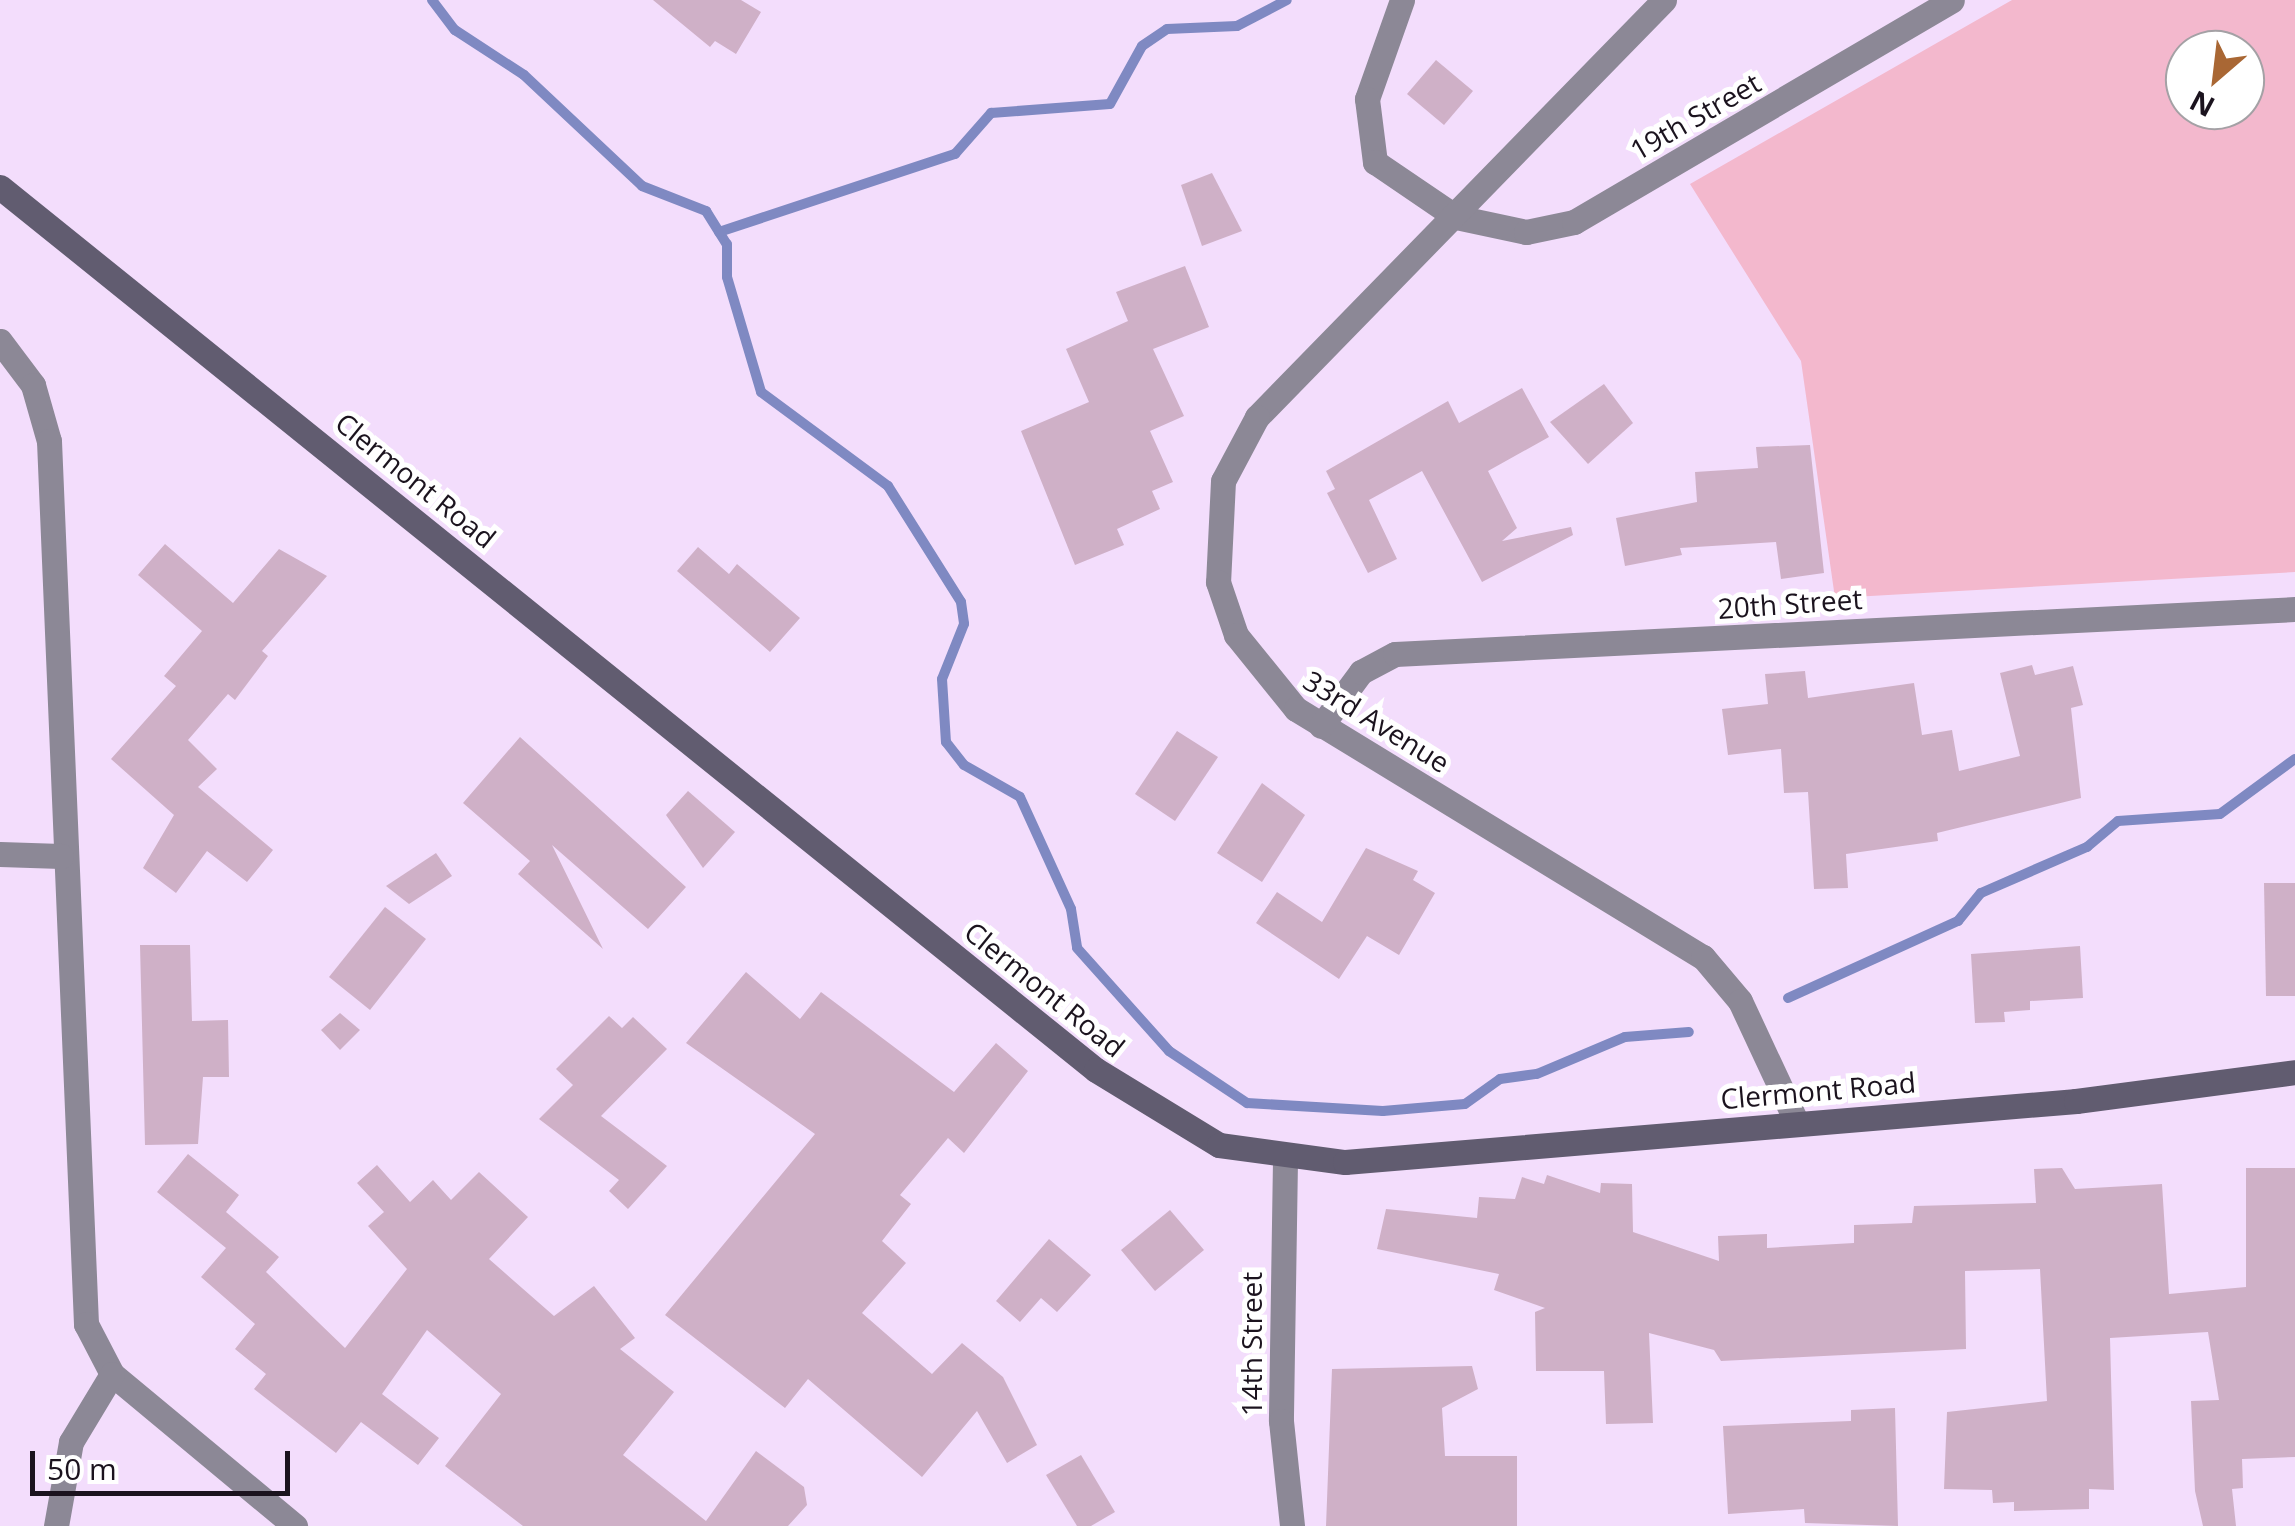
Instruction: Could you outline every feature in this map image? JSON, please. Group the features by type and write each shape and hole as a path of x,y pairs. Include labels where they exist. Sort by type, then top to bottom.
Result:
{"street":[{"path":"1402,0 1367,99 1368,145 1389,178 1456,217"},
{"name":"33rd Avenue","path":"1664,0 1257,417 1224,481 1217,549 1227,612 1272,688 1321,726 1703,957 1740,1000 1796,1121"},
{"name":"19th Street","path":"1456,217 1526,232 1574,222 1952,0"},
{"name":"Clermont Road","path":"0,187 1109,1080 1218,1145 1285,1160 2076,1101 2295,1072"},
{"path":"0,341 33,385 49,441 61,856 80,1298 112,1374 296,1526"},
{"name":"20th Street","path":"1321,726 1361,672 1395,654 2295,609"},
{"path":"0,854 61,856"},
{"name":"14th Street","path":"1285,1160 1281,1421 1292,1526"},
{"path":"56,1526 70,1442 112,1374"}],"shaded area":[{"path":"2012,0 2295,0 2295,572 1835,598 1801,361 1690,184"}],"building":[{"path":"653,0 741,0 761,12 736,54 715,41 710,47"},
{"path":"1436,60 1473,91 1444,125 1407,94"},
{"path":"1212,173 1242,231 1202,246 1181,185"},
{"path":"1185,266 1209,327 1153,349 1184,416 1150,431 1173,482 1152,491 1160,509 1117,529 1124,545 1075,565 1021,431 1089,402 1066,349 1128,321 1116,292"},
{"path":"1604,384 1633,423 1588,464 1550,422"},
{"path":"1522,388 1549,437 1488,471 1517,528 1502,541 1571,527 1573,535 1482,582 1422,471 1369,500 1397,559 1368,573 1327,493 1335,489 1326,471 1448,401 1459,423"},
{"path":"1810,445 1824,573 1781,579 1776,542 1680,548 1682,555 1625,566 1616,518 1697,502 1695,472 1758,468 1756,447"},
{"path":"165,544 233,603 279,549 327,576 262,651 268,656 235,700 228,694 188,740 217,769 198,787 273,850 247,882 207,851 176,893 143,868 174,815 111,759 176,686 164,676 202,631 138,575"},
{"path":"698,547 729,574 737,564 800,618 770,652 677,571"},
{"path":"2032,665 2035,675 2073,666 2083,705 2071,708 2081,798 1937,833 1938,841 1846,854 1848,888 1814,889 1808,792 1784,793 1781,749 1728,755 1722,709 1768,704 1765,674 1805,671 1808,698 1914,683 1922,735 1952,730 1959,771 2020,756 2000,673"},
{"path":"1177,731 1218,757 1175,821 1135,794"},
{"path":"520,737 686,887 648,929 552,845 603,949 518,874 530,861 463,803"},
{"path":"1262,783 1305,815 1262,882 1217,853"},
{"path":"688,791 735,832 703,868 666,815"},
{"path":"1366,848 1418,871 1413,880 1435,893 1399,955 1367,936 1339,979 1256,923 1277,892 1322,922"},
{"path":"436,853 452,876 409,904 386,886"},
{"path":"2264,883 2295,883 2295,996 2266,996"},
{"path":"385,907 426,939 370,1010 329,977"},
{"path":"140,945 190,945 192,1021 228,1020 229,1077 203,1077 198,1144 145,1145"},
{"path":"2080,946 2083,998 2030,1001 2030,1010 2004,1012 2005,1022 1975,1023 1971,954"},
{"path":"746,972 800,1019 821,992 954,1092 996,1043 1028,1071 964,1153 948,1138 900,1195 911,1204 882,1241 906,1263 862,1313 932,1374 962,1343 1003,1377 1037,1445 1007,1463 977,1411 922,1477 808,1379 785,1408 665,1315 815,1134 686,1043"},
{"path":"340,1013 360,1030 340,1050 321,1030"},
{"path":"609,1016 622,1028 633,1017 667,1049 601,1116 667,1166 628,1209 609,1191 619,1180 539,1119 573,1085 556,1069"},
{"path":"188,1154 239,1195 226,1212 279,1257 266,1272 345,1348 407,1269 368,1226 384,1212 357,1183 377,1165 410,1202 433,1180 451,1200 479,1172 528,1217 489,1259 554,1316 594,1286 635,1338 620,1349 674,1392 623,1455 706,1521 756,1451 804,1487 807,1505 788,1526 523,1526 445,1466 501,1394 427,1330 382,1394 439,1438 418,1465 361,1422 336,1453 254,1389 266,1374 235,1349 255,1324 201,1277 226,1248 157,1192"},
{"path":"2062,1168 2075,1189 2162,1184 2169,1294 2246,1287 2246,1168 2295,1168 2295,1457 2242,1459 2243,1488 2232,1489 2236,1526 2203,1526 2195,1491 2191,1401 2219,1400 2208,1332 2110,1338 2114,1490 2089,1489 2089,1509 2014,1511 2014,1502 1993,1503 1992,1490 1944,1489 1947,1412 2047,1401 2040,1269 1965,1271 1966,1349 1721,1361 1714,1350 1649,1333 1653,1423 1606,1424 1604,1371 1536,1371 1535,1312 1545,1308 1494,1290 1499,1274 1377,1249 1386,1209 1477,1218 1479,1197 1515,1199 1522,1177 1544,1184 1547,1175 1600,1193 1601,1183 1632,1184 1633,1232 1719,1261 1718,1236 1767,1234 1767,1248 1854,1243 1854,1225 1912,1223 1914,1206 2036,1203 2034,1169"},
{"path":"1170,1210 1204,1250 1155,1291 1121,1250"},
{"path":"1049,1239 1091,1275 1057,1312 1041,1298 1020,1322 996,1301"},
{"path":"1472,1366 1478,1389 1442,1408 1445,1456 1517,1456 1517,1526 1326,1526 1332,1369"},
{"path":"1895,1408 1898,1526 1805,1523 1804,1509 1728,1514 1723,1426 1851,1421 1851,1410"},
{"path":"1081,1455 1115,1512 1091,1526 1077,1526 1046,1475"}],"waterway":[{"path":"432,0 455,30 524,75 642,186 706,211 727,244 727,277 761,392 888,486 961,602 964,624 942,679 946,742 964,765 1020,797 1071,909 1077,948 1169,1051 1247,1103 1383,1111 1465,1104 1500,1079 1537,1074 1625,1037 1689,1032"},
{"path":"719,232 955,154 991,113 1110,104 1142,46 1167,29 1237,26 1287,0"},
{"path":"1788,998 1958,921 1981,893 2087,847 2118,821 2220,814 2295,759"}]}
